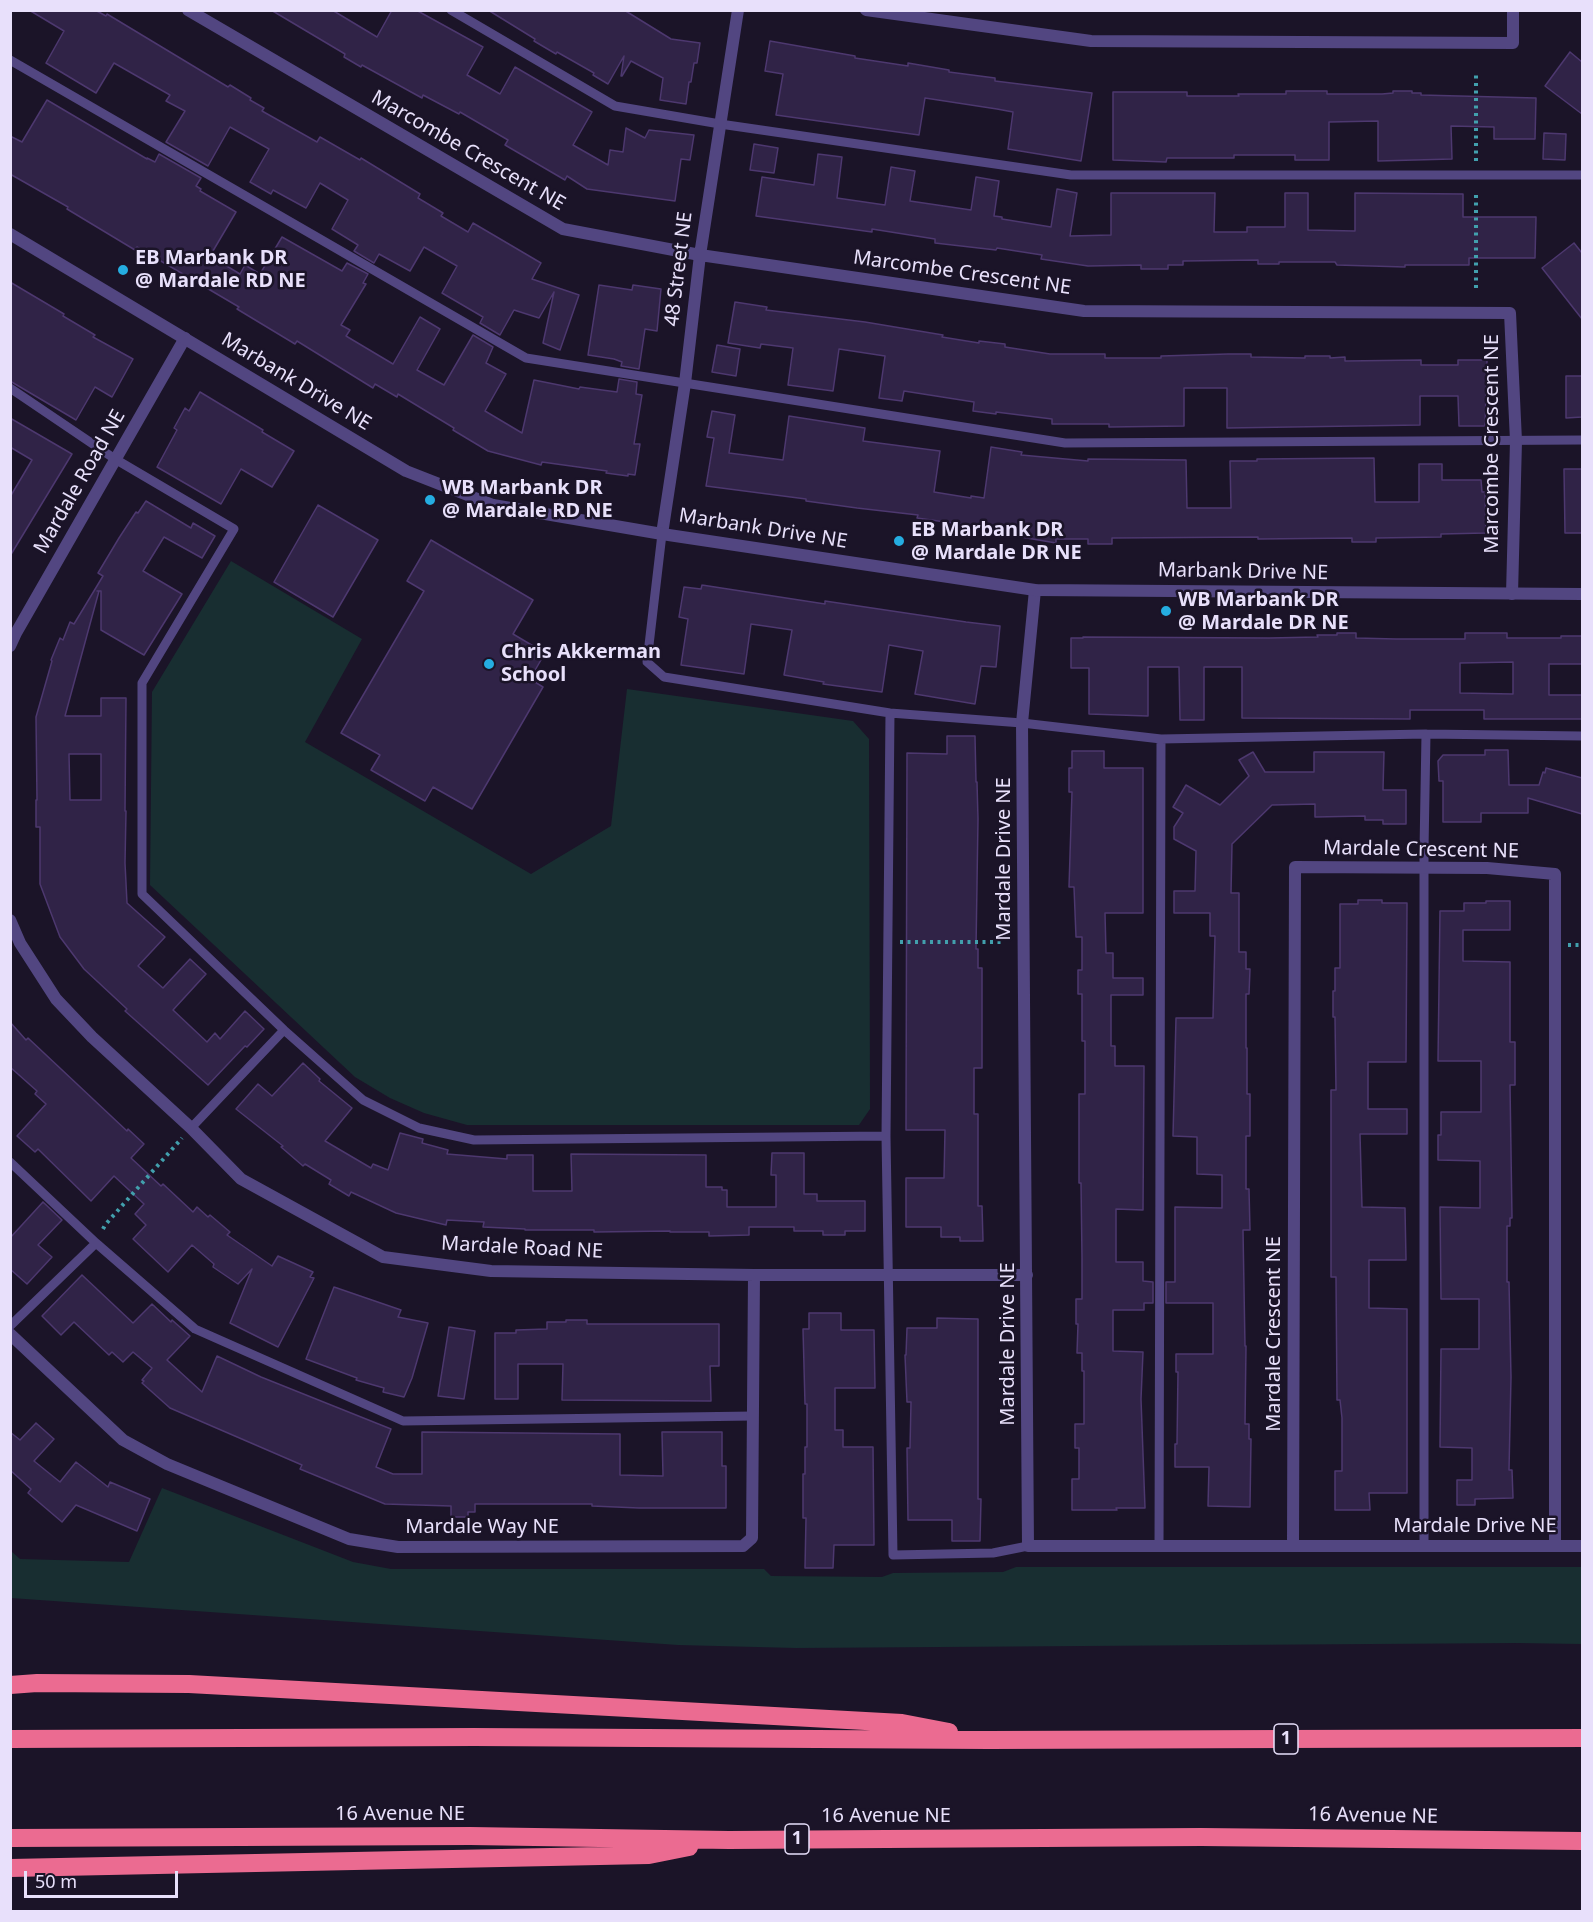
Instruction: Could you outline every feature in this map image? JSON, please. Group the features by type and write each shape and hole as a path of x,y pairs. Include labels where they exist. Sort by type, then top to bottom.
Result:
{"highway":[{"path":"10,1676 37,1683"},
{"path":"10,1685 37,1683 189,1684 890,1722 989,1740"},
{"name":"1","path":"10,1739 1582,1738"},
{"name":"16 Avenue NE","path":"10,1838 470,1836 729,1840 1200,1837 1582,1840"},
{"path":"10,1868 649,1855 729,1840"}],"street":[{"name":"Marcombe Crescent NE","path":"188,10 563,229 700,255 1084,311 1510,313 1516,441 1512,594"},
{"name":"48 Street NE","path":"662,534 685,383 700,255 738,10"},
{"path":"866,10 1091,41 1513,44 1513,10"},
{"name":"Marbank Drive NE","path":"10,234 406,471 493,505 662,534 1035,590 1582,594"},
{"name":"Mardale Road NE","path":"10,646 185,338"},
{"name":"Mardale Drive NE","path":"1035,590 1022,723 1028,1545 1582,1545"},
{"name":"Mardale Crescent NE","path":"1293,1546 1295,867 1486,868 1555,874 1555,1545"},
{"name":"Mardale Road NE","path":"10,921 20,943 56,999 92,1037 191,1128 241,1179 383,1257 491,1271 754,1275 1027,1275"},
{"name":"Mardale Way NE","path":"10,1334 123,1440 158,1459 349,1539 398,1547 742,1545 752,1538 754,1275"}],"lane":[{"path":"452,10 615,106 720,124 1071,175 1582,175"},
{"path":"10,60 526,358 1065,443 1582,440"},
{"path":"10,388 115,459 234,529 142,683 142,894 284,1030 363,1100 419,1128 474,1140 886,1136"},
{"path":"662,534 647,662 664,676 890,713 1022,723 1161,738 1426,734 1582,736"},
{"path":"890,713 886,1136 893,1555 993,1553 1028,1545"},
{"path":"1424,1546 1426,734"},
{"path":"1159,1546 1161,738"},
{"path":"191,1128 284,1030"},
{"path":"10,1161 96,1243 195,1329 403,1421 753,1416"},
{"path":"10,1326 96,1243"}],"path":[{"path":"1476,71 1476,166"},
{"path":"1476,192 1476,288"},
{"path":"888,942 1005,942"},
{"path":"96,1243 105,1224 191,1128"}],"green space":[{"path":"231,561 362,639 305,742 531,874 611,826 627,689 853,721 869,739 870,1109 859,1125 467,1125 424,1113 390,1098 355,1077 150,885 152,692"},
{"path":"162,1488 353,1562 391,1569 764,1569 771,1576 882,1577 893,1573 1003,1572 1016,1567 1582,1567 1582,1644 796,1648 678,1645 11,1598 11,1551 20,1559 129,1562"}],"building":[{"path":"29,10 95,10 106,16 107,14 228,87 230,85 251,98 250,100 264,108 262,111 317,142 320,137 360,160 361,158 420,194 418,198 443,213 441,216 468,232 473,223 541,263 532,279 579,295 560,350 543,343 554,292 539,318 514,310 500,335 480,323 483,317 442,293 457,266 424,247 410,271 379,254 374,263 354,251 358,245 332,229 348,200 320,183 306,208 273,190 271,194 250,182 269,149 230,127 208,166 166,142 185,111 166,101 170,95 114,63 96,93 46,63 64,31"},
{"path":"271,10 332,10 377,37 392,10 416,10 483,47 467,75 500,94 515,67 592,112 573,145 608,165 610,150 623,152 626,128 645,138 649,130 694,135 690,160 681,159 675,201 587,189 567,176 565,180 505,145 508,140 460,112 459,114 423,95 422,98 362,65 361,67 344,57 345,54"},
{"path":"488,10 624,10 671,39 700,43 697,63 694,63 691,82 689,82 686,104 660,100 663,78 631,61 621,76 624,56 608,84 593,75 594,73 534,41 535,39"},
{"path":"770,41 855,56 855,58 908,66 908,63 949,70 949,72 995,78 995,81 1092,93 1081,161 1008,149 1013,112 925,98 919,135 776,115 783,74 765,71"},
{"path":"1570,52 1582,62 1582,114 1545,86"},
{"path":"1286,91 1382,94 1393,93 1393,91 1412,91 1412,93 1421,93 1421,95 1536,98 1535,139 1494,139 1494,127 1451,126 1452,159 1378,161 1378,121 1329,122 1329,160 1295,160 1295,155 1234,155 1234,158 1167,158 1166,162 1113,160 1113,92 1187,92 1187,96 1239,96 1238,94 1286,94"},
{"path":"47,100 147,159 155,162 159,154 201,178 196,186 201,189 200,191 236,212 210,256 240,274 245,265 260,274 282,237 342,271 347,263 368,274 363,283 366,284 341,325 350,330 346,336 393,364 420,317 440,329 417,370 444,385 473,335 493,347 486,363 506,374 485,411 522,433 534,380 579,389 580,387 617,392 619,379 637,382 636,394 642,395 634,444 640,444 635,475 606,473 607,471 542,462 541,465 488,451 398,394 397,397 375,384 373,388 297,341 295,344 237,309 239,307 137,247 135,250 67,209 68,207 10,174 10,136 22,142"},
{"path":"1544,133 1566,134 1565,160 1543,159"},
{"path":"754,144 778,148 774,173 750,170"},
{"path":"818,154 842,157 837,198 885,205 891,167 915,171 910,201 971,210 976,177 999,181 994,216 1051,227 1057,189 1077,193 1070,236 1111,235 1111,193 1215,193 1214,232 1247,232 1247,227 1285,227 1285,193 1308,193 1308,230 1355,231 1355,193 1463,194 1463,217 1536,217 1535,258 1469,258 1469,265 1405,265 1405,267 1337,265 1335,262 1258,264 1258,260 1183,261 1183,265 1168,265 1168,269 1141,269 1141,265 1088,266 1041,259 1042,255 997,248 996,250 935,243 935,239 872,229 872,232 756,216 762,177 814,185"},
{"path":"1574,243 1582,253 1582,319 1542,268"},
{"path":"10,282 64,314 63,316 95,335 93,337 133,359 112,397 95,387 76,420 10,381"},
{"path":"599,285 632,290 633,285 661,289 657,331 645,329 639,369 621,366 622,362 614,359 588,355"},
{"path":"735,302 767,307 766,310 865,322 979,343 979,341 1005,344 1005,347 1050,354 1105,354 1105,358 1161,358 1161,356 1228,354 1251,354 1251,357 1330,356 1330,358 1345,357 1345,361 1421,360 1421,365 1458,365 1458,360 1487,360 1485,426 1459,426 1458,396 1420,396 1420,425 1227,428 1227,388 1184,388 1184,426 1109,427 1109,424 1052,424 1052,419 973,411 974,402 904,391 902,401 879,398 885,356 839,349 833,391 788,385 793,348 761,344 760,348 728,343"},
{"path":"717,345 740,349 736,376 712,372"},
{"path":"1566,376 1582,376 1582,417 1566,418"},
{"path":"200,392 294,451 272,487 241,469 221,504 157,467 177,430 174,428 185,408 189,411"},
{"path":"712,411 735,415 729,453 783,460 789,416 865,428 863,441 940,451 934,492 971,498 971,496 984,498 991,447 1022,452 1021,455 1088,461 1088,459 1186,460 1187,508 1231,508 1230,461 1374,458 1375,502 1419,502 1419,464 1442,464 1442,480 1481,480 1482,492 1485,492 1486,533 1441,534 1441,537 1376,538 1376,542 1352,542 1352,538 1258,539 1258,537 1112,538 1112,544 1088,544 1088,539 1056,539 1056,543 1015,536 1016,532 917,518 918,515 706,486 714,438 707,437"},
{"path":"10,418 72,454 10,556 10,497 32,460 10,447"},
{"path":"1564,469 1582,469 1582,533 1565,533"},
{"path":"146,501 191,528 193,523 215,536 202,558 164,537 143,571 182,594 144,655 101,630 101,591 99,591 65,716 101,716 101,698 126,698 125,863 127,903 165,937 138,966 163,988 190,959 206,974 173,1010 207,1042 215,1033 220,1039 245,1011 264,1029 208,1085 125,1011 127,1009 84,969 60,937 40,884 40,827 36,827 36,717 51,660 60,638 63,640 70,622 74,624 103,576 98,573 136,512 138,513","holes":["69,754 101,754 101,800 70,800"]},
{"path":"318,505 378,540 333,617 274,582"},
{"path":"431,540 533,600 513,634 545,653 530,679 543,687 472,809 433,787 425,801 371,770 380,755 341,733 424,591 407,581"},
{"path":"702,585 825,604 825,601 1000,626 996,667 981,666 975,704 915,694 923,651 889,645 882,692 823,684 824,682 784,675 792,630 751,624 744,674 681,665 688,619 679,617 684,587 701,589"},
{"path":"1337,633 1356,633 1356,638 1396,639 1465,639 1465,633 1507,633 1507,638 1582,636 1582,664 1549,664 1549,695 1582,695 1582,719 1484,719 1484,710 1410,710 1410,719 1242,718 1242,667 1204,667 1204,720 1180,720 1179,667 1148,667 1148,716 1089,714 1089,668 1071,668 1071,638 1269,638 1337,635","holes":["1513,662 1513,694 1460,693 1460,663"]},
{"path":"947,736 975,736 978,819 976,949 978,949 978,968 982,968 982,1068 974,1068 974,1114 978,1114 978,1206 982,1206 983,1241 960,1241 960,1237 941,1237 941,1227 906,1227 906,1178 944,1178 945,1130 906,1130 907,753 947,754"},
{"path":"1485,750 1508,750 1509,785 1539,785 1546,768 1582,778 1582,814 1528,798 1528,813 1481,813 1481,822 1443,822 1443,781 1439,781 1438,761 1443,755 1485,755"},
{"path":"1072,751 1104,751 1104,768 1143,768 1143,913 1105,913 1106,953 1113,953 1113,978 1143,978 1143,995 1111,995 1111,1046 1115,1046 1115,1066 1144,1066 1143,1210 1116,1209 1116,1262 1143,1262 1143,1281 1153,1282 1153,1303 1144,1303 1144,1310 1113,1310 1113,1351 1143,1352 1141,1399 1145,1508 1072,1510 1072,1479 1079,1479 1079,1448 1075,1448 1075,1424 1084,1424 1084,1371 1082,1371 1082,1353 1077,1353 1076,1299 1082,1299 1079,1094 1085,1094 1085,1041 1082,1041 1082,994 1078,994 1078,970 1082,970 1082,937 1076,937 1074,887 1069,887 1072,792 1069,792 1069,768 1072,768"},
{"path":"1253,752 1265,772 1314,772 1314,752 1384,752 1383,790 1406,790 1406,824 1383,824 1383,820 1365,820 1365,816 1315,817 1315,804 1272,805 1232,844 1231,893 1239,893 1239,952 1246,952 1246,969 1250,969 1249,994 1246,994 1247,1094 1250,1094 1250,1136 1246,1136 1246,1189 1249,1189 1250,1230 1243,1230 1246,1346 1245,1424 1249,1424 1249,1439 1251,1439 1250,1507 1208,1506 1209,1467 1175,1467 1178,1372 1176,1372 1176,1354 1213,1354 1213,1303 1166,1303 1166,1282 1175,1282 1175,1207 1222,1208 1222,1175 1197,1174 1197,1137 1173,1136 1176,1018 1213,1018 1215,936 1210,936 1210,913 1174,913 1174,891 1195,891 1196,851 1174,839 1174,827 1183,813 1173,807 1186,785 1220,805 1249,776 1239,760"},
{"path":"1358,900 1407,903 1406,1062 1368,1062 1368,1109 1407,1109 1407,1134 1360,1134 1362,1207 1405,1208 1406,1260 1369,1260 1369,1308 1407,1309 1407,1493 1369,1493 1370,1510 1335,1510 1335,1471 1342,1471 1342,1418 1340,1400 1337,1400 1336,1277 1331,1277 1331,1090 1336,1090 1333,991 1335,991 1335,968 1340,968 1340,904 1358,904"},
{"path":"1486,901 1510,901 1510,930 1463,930 1463,961 1510,962 1510,1042 1515,1042 1515,1085 1510,1085 1512,1218 1510,1218 1510,1226 1507,1226 1507,1282 1509,1282 1511,1377 1509,1470 1512,1470 1513,1498 1475,1499 1475,1505 1457,1505 1457,1480 1472,1480 1472,1448 1440,1447 1441,1349 1479,1349 1479,1299 1441,1299 1440,1207 1480,1208 1480,1161 1438,1160 1438,1135 1441,1135 1441,1112 1481,1112 1481,1061 1438,1061 1440,911 1464,911 1464,903 1486,903"},
{"path":"10,1022 26,1040 28,1038 127,1131 128,1129 144,1144 131,1158 161,1186 163,1184 193,1212 197,1207 208,1217 210,1215 230,1232 227,1235 272,1266 278,1256 313,1272 310,1277 314,1278 278,1347 230,1323 252,1269 238,1284 213,1267 214,1264 192,1245 168,1272 133,1239 146,1225 135,1214 144,1204 114,1176 91,1201 38,1149 35,1152 17,1136 46,1104 35,1094 37,1091 10,1067"},
{"path":"303,1063 320,1079 319,1081 352,1108 325,1141 371,1168 373,1164 388,1170 400,1133 423,1139 422,1143 448,1150 447,1154 507,1159 507,1155 533,1155 533,1191 572,1191 571,1154 706,1155 706,1187 722,1187 722,1190 727,1190 727,1207 776,1207 776,1175 771,1175 772,1153 804,1153 804,1194 817,1194 817,1201 865,1201 865,1231 845,1231 845,1235 823,1235 823,1231 794,1231 794,1227 749,1227 749,1235 709,1236 709,1232 525,1230 483,1227 484,1222 447,1220 446,1225 396,1213 351,1192 349,1196 329,1184 331,1180 305,1164 303,1166 281,1147 283,1146 236,1109 258,1084 272,1096"},
{"path":"43,1202 62,1220 38,1245 52,1257 27,1284 10,1269 10,1238"},
{"path":"82,1275 133,1323 152,1304 190,1336 167,1360 202,1392 217,1356 261,1377 391,1429 376,1467 393,1474 422,1474 422,1432 620,1434 620,1475 663,1476 662,1432 722,1432 722,1466 726,1466 726,1508 639,1508 592,1506 592,1504 475,1504 475,1512 468,1512 468,1517 451,1517 451,1506 385,1504 300,1469 302,1465 170,1408 142,1383 152,1368 133,1352 123,1362 112,1352 109,1355 74,1322 61,1335 42,1316"},
{"path":"334,1287 401,1310 398,1317 428,1323 404,1397 383,1392 384,1388 356,1380 357,1378 306,1359"},
{"path":"809,1313 841,1313 841,1330 874,1330 875,1388 835,1388 835,1430 843,1430 843,1447 873,1447 874,1545 834,1545 833,1568 805,1568 806,1518 803,1518 803,1474 805,1474 805,1447 807,1447 807,1404 805,1404 803,1329 809,1329"},
{"path":"937,1318 978,1319 980,1541 952,1541 952,1520 908,1520 907,1448 910,1448 911,1402 907,1402 905,1355 907,1328 937,1328"},
{"path":"566,1320 587,1320 587,1324 719,1324 719,1366 710,1366 711,1401 562,1400 563,1364 518,1364 518,1399 495,1399 495,1333 547,1329 547,1322 566,1322"},
{"path":"449,1327 475,1331 464,1399 438,1396"},
{"path":"36,1423 54,1439 34,1461 60,1482 76,1462 108,1487 110,1482 150,1499 137,1531 76,1505 62,1522 28,1493 31,1489 10,1470 10,1432 20,1440"}],"place":[{"name":"EB Marbank DR @ Mardale RD NE","path":"123,270"},
{"name":"WB Marbank DR @ Mardale RD NE","path":"430,500"},
{"name":"EB Marbank DR @ Mardale DR NE","path":"899,541"},
{"name":"WB Marbank DR @ Mardale DR NE","path":"1166,611"},
{"name":"Chris Akkerman School","path":"489,664"}]}
